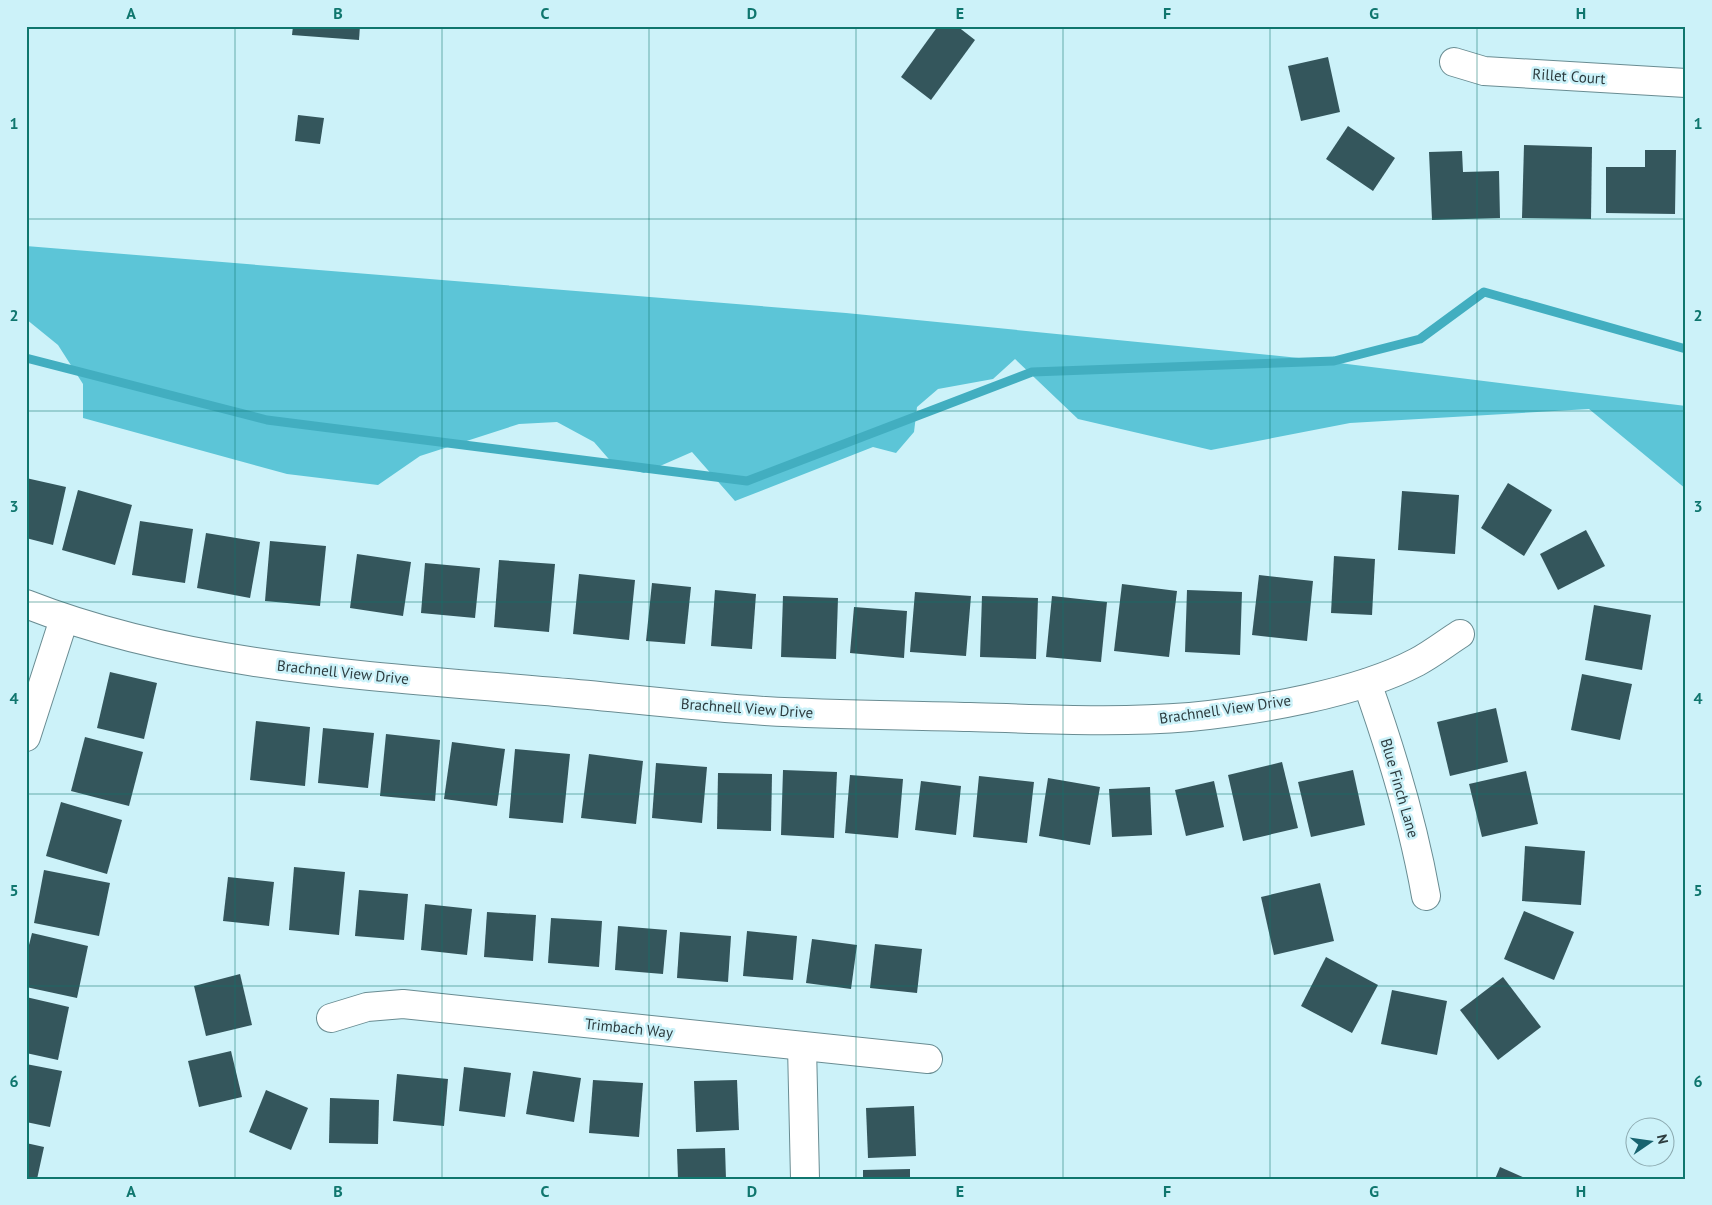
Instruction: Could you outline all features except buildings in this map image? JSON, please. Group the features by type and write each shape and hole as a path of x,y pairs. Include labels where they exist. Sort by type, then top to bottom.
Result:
{"street":[{"name":"Rillet Court","path":"1454,62 1484,71 1686,83"},
{"name":"Brachnell View Drive","path":"26,604 64,619 138,640 280,665 412,680 764,711 1143,720 1242,710 1335,692 1367,683 1418,662 1460,634"},
{"path":"26,736 64,619"},
{"name":"Blue Finch Lane","path":"1367,683 1393,756 1417,844 1426,896"},
{"name":"Trimbach Way","path":"331,1018 367,1007 403,1004 928,1059"},
{"path":"802,1046 805,1179"}],"shaded area":[{"path":"26,246 846,313 1299,358 1686,406 1686,489 1589,409 1350,423 1211,450 1078,419 1015,359 993,379 938,389 917,407 914,432 896,453 873,447 735,501 692,452 644,473 614,465 594,442 557,422 519,424 420,456 378,485 287,474 83,418 83,384 58,345 26,319"}],"waterway":[{"path":"26,358 267,420 747,481 1032,372 1334,361 1420,339 1484,292 1686,349"}]}
